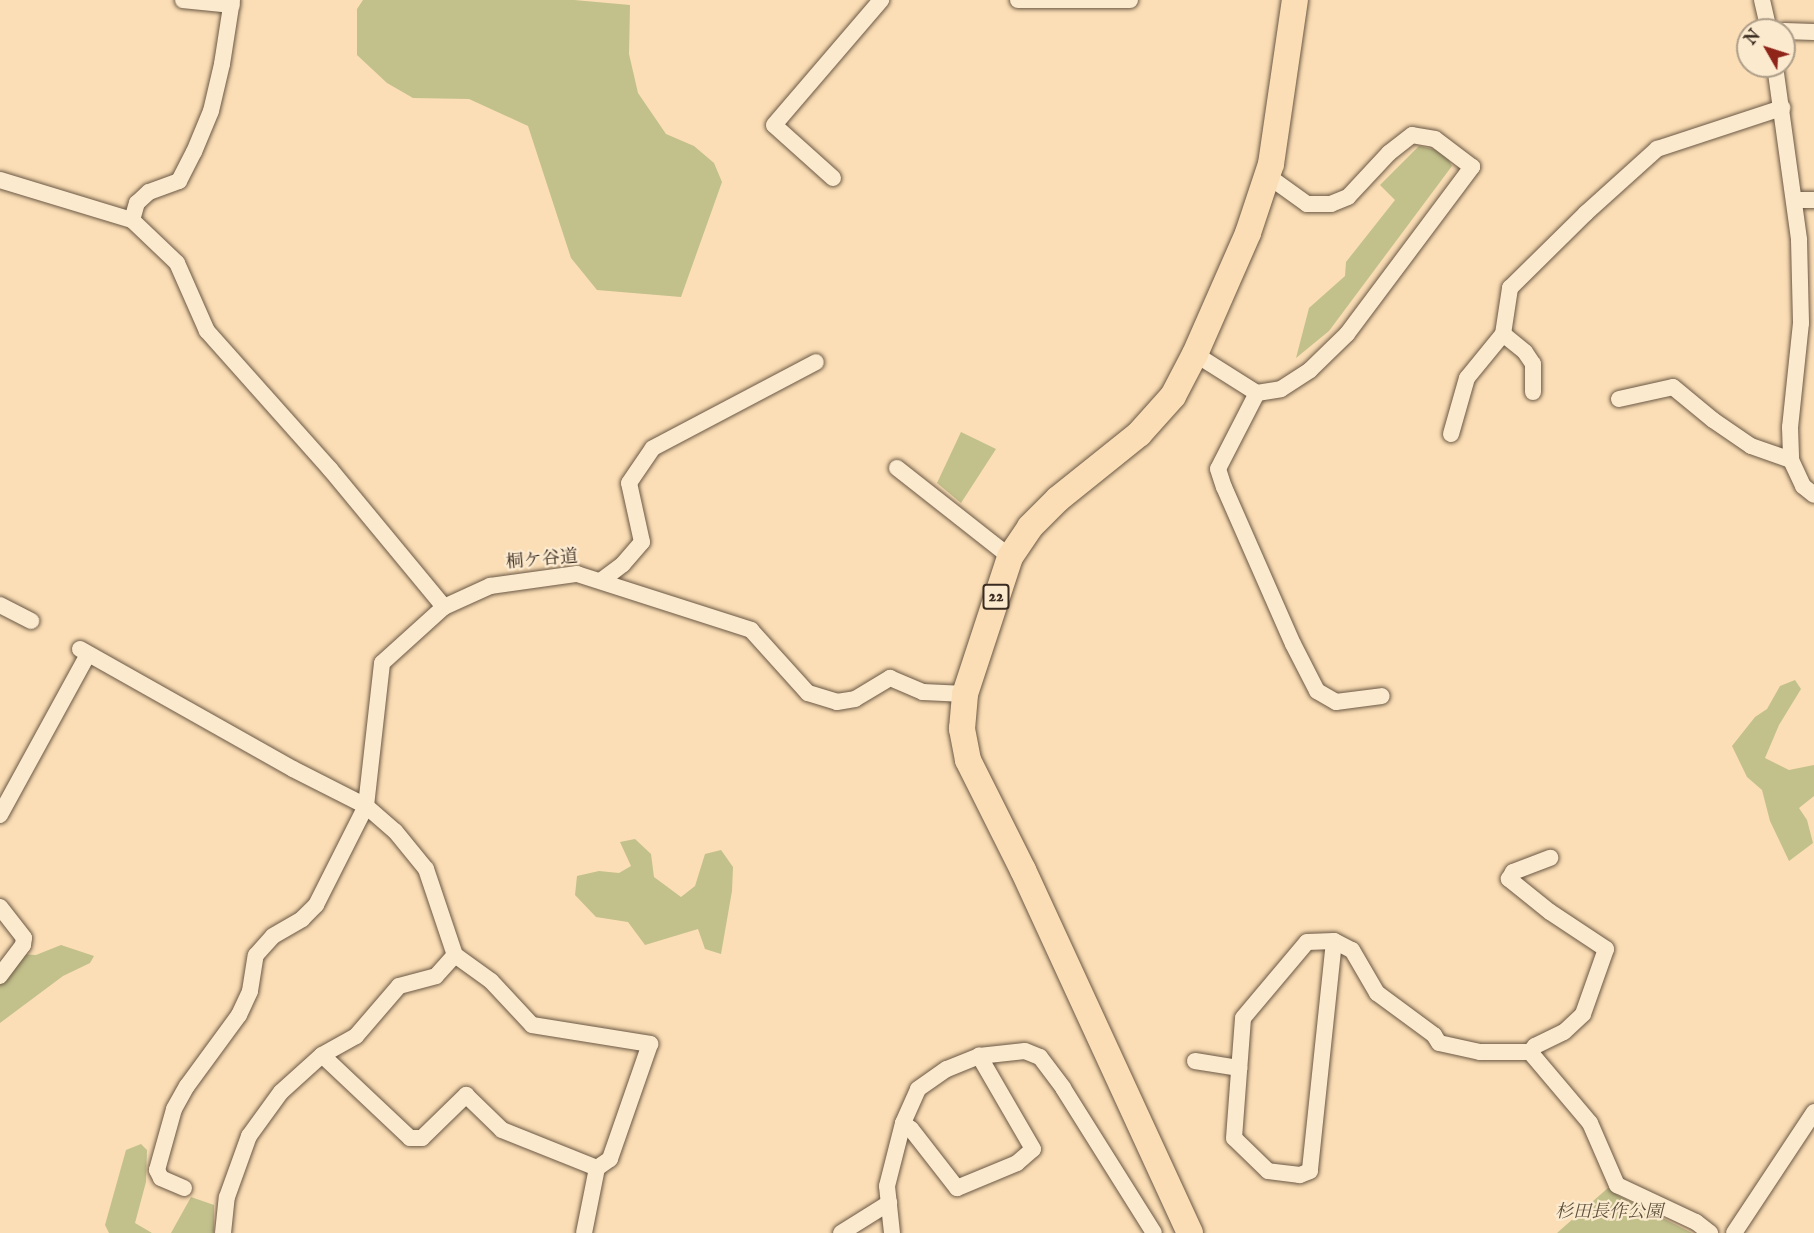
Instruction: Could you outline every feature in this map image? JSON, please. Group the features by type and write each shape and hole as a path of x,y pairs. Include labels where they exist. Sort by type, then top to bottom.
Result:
{"main road":[{"name":"22","path":"1190,1233 1023,870 968,760 962,729 964,694 1010,556 1030,527 1058,499 1139,434 1173,396 1195,354 1244,243 1268,176 1295,0"}],"street":[{"path":"132,220 137,203 149,192 179,181 211,111 232,2 183,0"},
{"path":"832,178 774,124 881,0"},
{"path":"1020,1 1130,0"},
{"path":"1762,0 1766,18"},
{"path":"1796,31 1814,32"},
{"path":"1777,78 1799,240 1801,323 1790,427 1791,460 1803,486 1814,495"},
{"path":"1451,434 1467,378 1503,334 1510,288 1586,213 1657,149 1782,108"},
{"path":"1195,354 1257,393 1281,389 1310,370 1347,334 1472,167 1435,139 1412,135 1389,153 1348,197 1331,204 1307,204 1268,176"},
{"path":"0,180 132,220 177,263 207,331 330,469 444,607"},
{"path":"1794,200 1814,200"},
{"path":"1503,334 1525,352 1533,364 1533,392"},
{"name":"桐ケ谷道","path":"366,806 382,663 444,607 490,586 578,574 602,580 623,564 642,542 629,483 653,448 717,408 816,362"},
{"path":"1618,399 1673,387 1713,420 1751,446 1791,460"},
{"path":"1257,393 1218,469 1224,487 1293,644 1317,691 1336,702 1382,696"},
{"path":"897,468 1010,556"},
{"path":"602,580 751,630 808,693 827,699 837,702 855,699 890,678 923,693 964,694"},
{"path":"0,604 31,621"},
{"path":"0,815 84,651 293,770 366,806 395,831 426,869 455,955 490,981 532,1026 650,1044 610,1159 597,1168 584,1233"},
{"path":"184,1188 162,1178 157,1170 174,1109 187,1086 239,1015 250,991 256,956 273,936 302,919 316,905 366,806"},
{"path":"1530,1052 1535,1046 1564,1032 1583,1014 1606,949 1550,912 1509,879 1513,872 1550,858"},
{"path":"0,907 24,938 23,945 0,976"},
{"path":"1334,941 1310,1171 1300,1175 1268,1172 1234,1138 1243,1018 1306,942 1334,941 1352,950 1377,993 1434,1035 1439,1043 1480,1052 1530,1052 1590,1123 1617,1185 1696,1222 1710,1233"},
{"path":"224,1233 227,1197 249,1136 281,1092 322,1055 356,1036 399,986 436,976 455,955"},
{"path":"892,1233 887,1186 903,1123 918,1089 947,1069 979,1056 1025,1051 1040,1057 1063,1088 1154,1233"},
{"path":"322,1055 410,1138 422,1138 466,1095 502,1130 597,1168"},
{"path":"903,1123 911,1129 957,1188 1017,1163 1033,1149 979,1056"},
{"path":"1195,1061 1239,1068"},
{"path":"1734,1233 1814,1112"},
{"path":"841,1233 889,1203"}],"green space":[{"path":"363,0 574,0 630,5 629,54 638,93 666,134 694,146 714,163 722,182 681,297 597,290 571,258 528,126 469,99 413,98 387,83 357,55 357,9"},
{"path":"1419,146 1437,150 1448,159 1452,166 1329,331 1296,358 1309,308 1345,276 1346,262 1395,200 1380,185"},
{"path":"961,432 996,449 961,503 937,483"},
{"path":"1795,680 1801,689 1779,725 1765,758 1789,770 1814,765 1814,796 1799,808 1807,820 1813,843 1789,861 1770,821 1762,790 1747,777 1732,746 1755,717 1767,709 1780,686"},
{"path":"635,839 651,854 654,877 681,897 695,886 705,854 721,850 733,867 732,891 721,954 705,949 698,929 645,945 628,922 596,917 575,895 577,876 599,871 619,873 631,866 620,842"},
{"path":"61,945 94,956 90,963 63,976 0,1023 0,983 20,954 36,955"},
{"path":"141,1144 147,1150 146,1182 135,1223 152,1233 109,1233 105,1225 126,1150"},
{"name":"杉田長作公園","path":"1609,1187 1617,1195 1692,1233 1557,1233"},
{"path":"191,1197 214,1205 214,1233 171,1233"}]}
